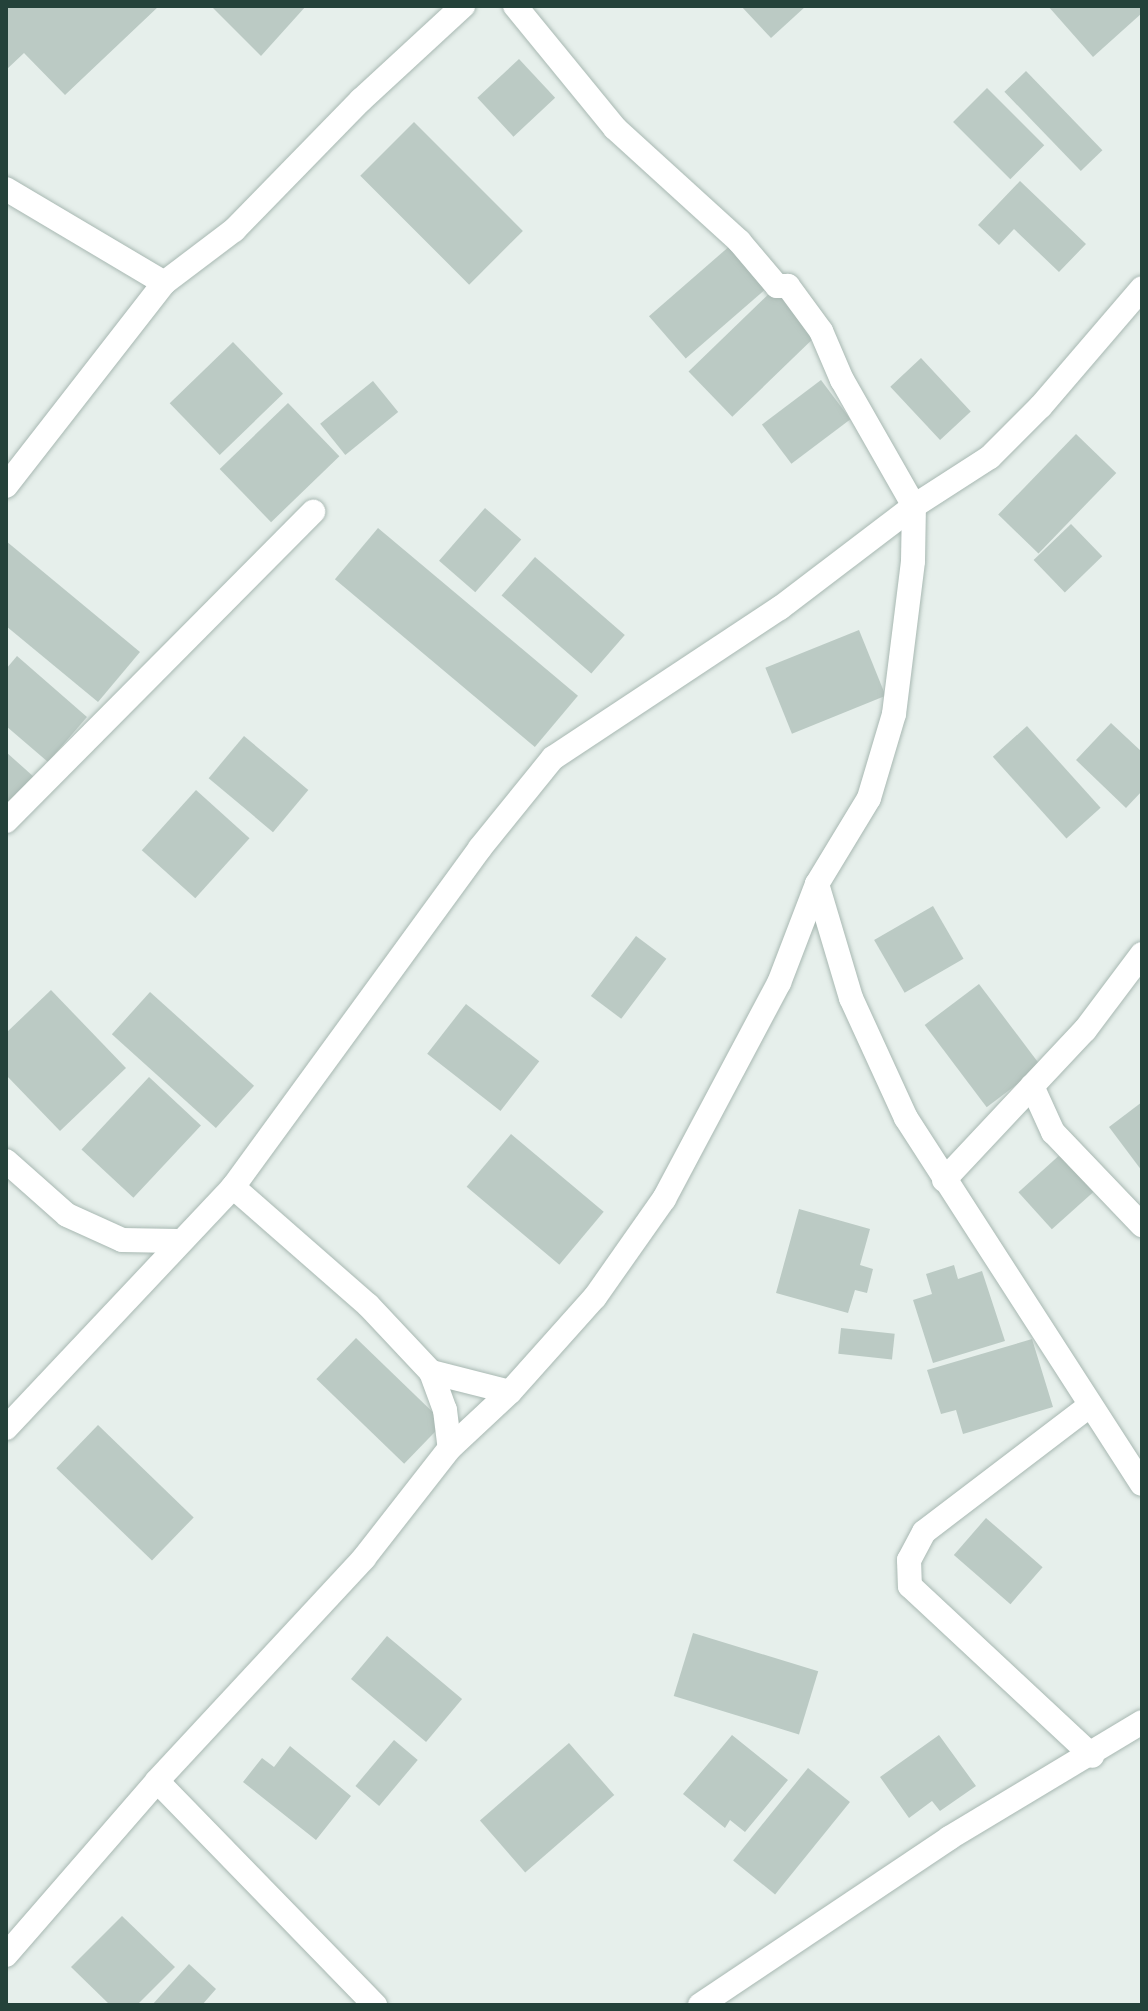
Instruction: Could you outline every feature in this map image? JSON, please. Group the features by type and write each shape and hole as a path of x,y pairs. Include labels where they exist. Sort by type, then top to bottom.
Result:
{"street":[{"path":"6,486 164,283 234,230 361,100 463,6"},
{"path":"6,1955 157,1781 364,1558 450,1448 510,1392 595,1297 664,1199 779,983 817,884 869,798 894,714 913,561 914,506 842,380 821,331 788,286 777,286 739,241 615,128 515,6"},
{"path":"6,189 164,283"},
{"path":"6,1428 178,1241 233,1187 480,848 553,758 780,608 914,506 990,457 1041,406 1142,288"},
{"path":"6,821 313,512"},
{"path":"817,884 851,998 906,1118 1088,1407 1142,1484"},
{"path":"944,1180 1085,1030 1142,954"},
{"path":"1032,1086 1053,1132 1142,1225"},
{"path":"1006,1114 1053,1132"},
{"path":"6,1161 67,1215 122,1240 178,1241"},
{"path":"233,1187 368,1305 431,1372 445,1410 450,1448"},
{"path":"431,1372 510,1392"},
{"path":"1088,1407 924,1532 909,1560 910,1586 1092,1756"},
{"path":"700,2005 949,1838 1092,1756 1142,1722"},
{"path":"157,1781 375,2005"}],"building":[{"path":"6,6 159,6 65,95 24,53 6,70"},
{"path":"211,6 306,6 261,56"},
{"path":"741,6 806,6 771,38"},
{"path":"1048,6 1142,6 1142,13 1093,57"},
{"path":"519,59 555,98 513,137 477,98"},
{"path":"1026,71 1102,150 1081,171 1004,92"},
{"path":"987,88 1044,145 1010,179 953,122"},
{"path":"414,122 523,231 469,285 360,176"},
{"path":"1020,181 1086,244 1059,272 1014,229 999,245 978,225"},
{"path":"732,244 769,286 686,358 649,316"},
{"path":"777,286 821,331 732,417 689,371"},
{"path":"233,342 283,394 220,455 170,403"},
{"path":"921,358 971,411 940,440 890,387"},
{"path":"821,380 850,419 791,464 762,425"},
{"path":"373,381 398,412 345,455 320,424"},
{"path":"288,403 339,456 271,522 220,469"},
{"path":"1076,434 1116,473 1038,553 998,515"},
{"path":"485,508 521,539 475,592 439,561"},
{"path":"1071,524 1102,556 1065,592 1034,560"},
{"path":"378,528 578,696 535,747 335,579"},
{"path":"6,541 140,652 98,702 6,626"},
{"path":"535,557 625,635 591,674 502,595"},
{"path":"859,630 886,696 792,734 765,668"},
{"path":"17,656 87,717 48,762 6,726 6,669"},
{"path":"1111,723 1142,752 1142,791 1126,808 1076,760"},
{"path":"1027,726 1101,808 1066,839 993,757"},
{"path":"244,736 308,790 273,832 209,778"},
{"path":"6,752 34,777 6,807"},
{"path":"196,790 250,838 195,898 142,850"},
{"path":"933,906 964,959 905,993 874,940"},
{"path":"636,936 666,959 621,1019 591,996"},
{"path":"979,984 1041,1066 987,1107 925,1025"},
{"path":"51,990 126,1068 60,1131 6,1075 6,1033"},
{"path":"150,992 254,1086 216,1128 112,1034"},
{"path":"466,1004 539,1061 500,1111 427,1054"},
{"path":"149,1077 201,1125 133,1198 81,1149"},
{"path":"1142,1102 1142,1171 1109,1127"},
{"path":"511,1134 604,1212 559,1265 467,1187"},
{"path":"1063,1152 1096,1189 1052,1229 1018,1192"},
{"path":"799,1209 870,1229 860,1265 873,1269 867,1293 855,1290 848,1313 776,1293"},
{"path":"954,1265 958,1279 982,1271 1005,1341 933,1363 913,1300 932,1294 926,1274"},
{"path":"841,1328 895,1334 892,1360 838,1354"},
{"path":"356,1338 444,1423 404,1464 316,1379"},
{"path":"1032,1339 1053,1407 963,1434 956,1410 941,1414 927,1370"},
{"path":"98,1425 194,1517 152,1561 56,1468"},
{"path":"986,1518 1043,1567 1010,1604 954,1555"},
{"path":"693,1633 818,1671 799,1734 674,1696"},
{"path":"387,1636 462,1699 426,1742 351,1679"},
{"path":"732,1735 788,1780 745,1832 730,1820 725,1828 683,1794"},
{"path":"939,1735 976,1786 940,1811 932,1801 909,1818 880,1777"},
{"path":"394,1740 418,1760 379,1806 355,1786"},
{"path":"569,1743 614,1795 525,1872 480,1820"},
{"path":"290,1746 351,1796 316,1840 243,1782 262,1758 274,1767"},
{"path":"808,1768 850,1802 775,1894 733,1860"},
{"path":"122,1916 175,1967 137,2005 110,2005 71,1967"},
{"path":"189,1964 216,1989 202,2005 152,2005"}]}
